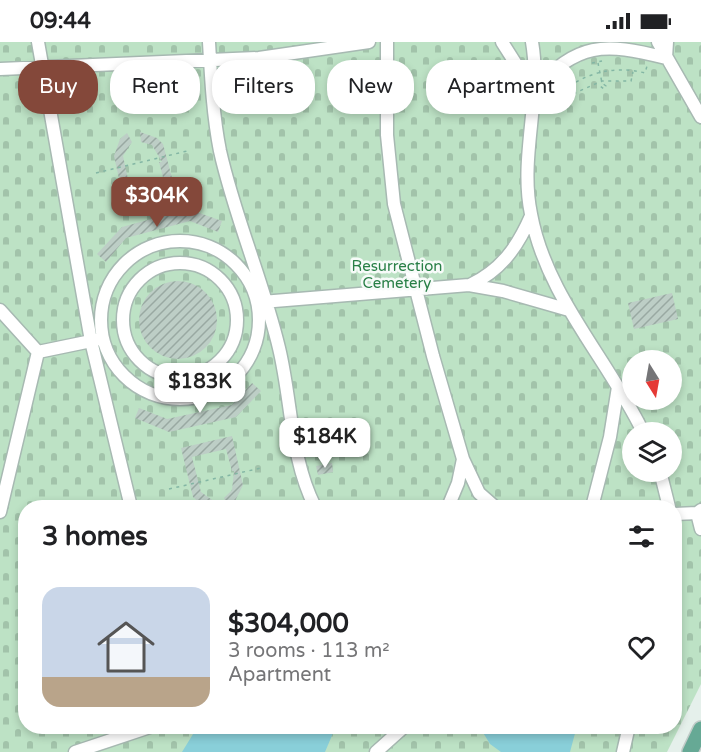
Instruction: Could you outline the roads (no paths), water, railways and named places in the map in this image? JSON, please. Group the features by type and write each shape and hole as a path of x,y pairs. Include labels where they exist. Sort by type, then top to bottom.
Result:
{"main road":[{"path":"690,752 701,729"}],"lane":[{"path":"38,42 41,60"},
{"path":"209,42 220,150 262,301 280,352 298,465 312,500"},
{"path":"98,65 259,58 369,42"},
{"path":"387,42 389,171 416,290 463,459 479,493 487,500"},
{"path":"502,42 513,60"},
{"path":"532,42 532,60"},
{"path":"658,42 701,117"},
{"path":"666,58 667,42"},
{"path":"566,60 594,48 613,47 666,58"},
{"path":"0,69 18,68"},
{"path":"50,114 90,341 129,500"},
{"path":"531,114 526,178 531,216 547,263 569,310 638,422"},
{"path":"469,285 486,278 507,258 517,246 531,216"},
{"path":"172,242 191,242 210,247 226,256 240,269 262,301 258,336 253,351 241,370 220,388 190,398 165,397 142,389 117,368 103,338 101,319 104,300 114,278 136,255 153,246 172,242"},
{"path":"201,267 210,247"},
{"path":"180,263 201,267 222,282 236,307 235,333 223,357 210,368 194,375 175,376 153,370 134,354 125,336 124,308 131,290 144,275 161,266 180,263"},
{"path":"114,278 131,290"},
{"path":"262,301 469,285 503,291 569,310"},
{"path":"0,310 38,352"},
{"path":"38,352 103,338"},
{"path":"0,512 38,352"},
{"path":"223,357 241,370"},
{"path":"142,389 153,370"},
{"path":"594,500 610,436 618,387"},
{"path":"451,500 458,483 463,459"},
{"path":"663,482 667,500"},
{"path":"682,512 699,511 701,530"},
{"path":"75,752 129,734"},
{"path":"375,752 396,734"},
{"path":"623,752 627,734"}],"water":[{"path":"193,734 333,734 325,752 182,752"},
{"path":"484,734 575,734 570,752 501,752 490,744"}],"park label":[{"name":"Resurrection Cemetery","path":"397,274"}]}
